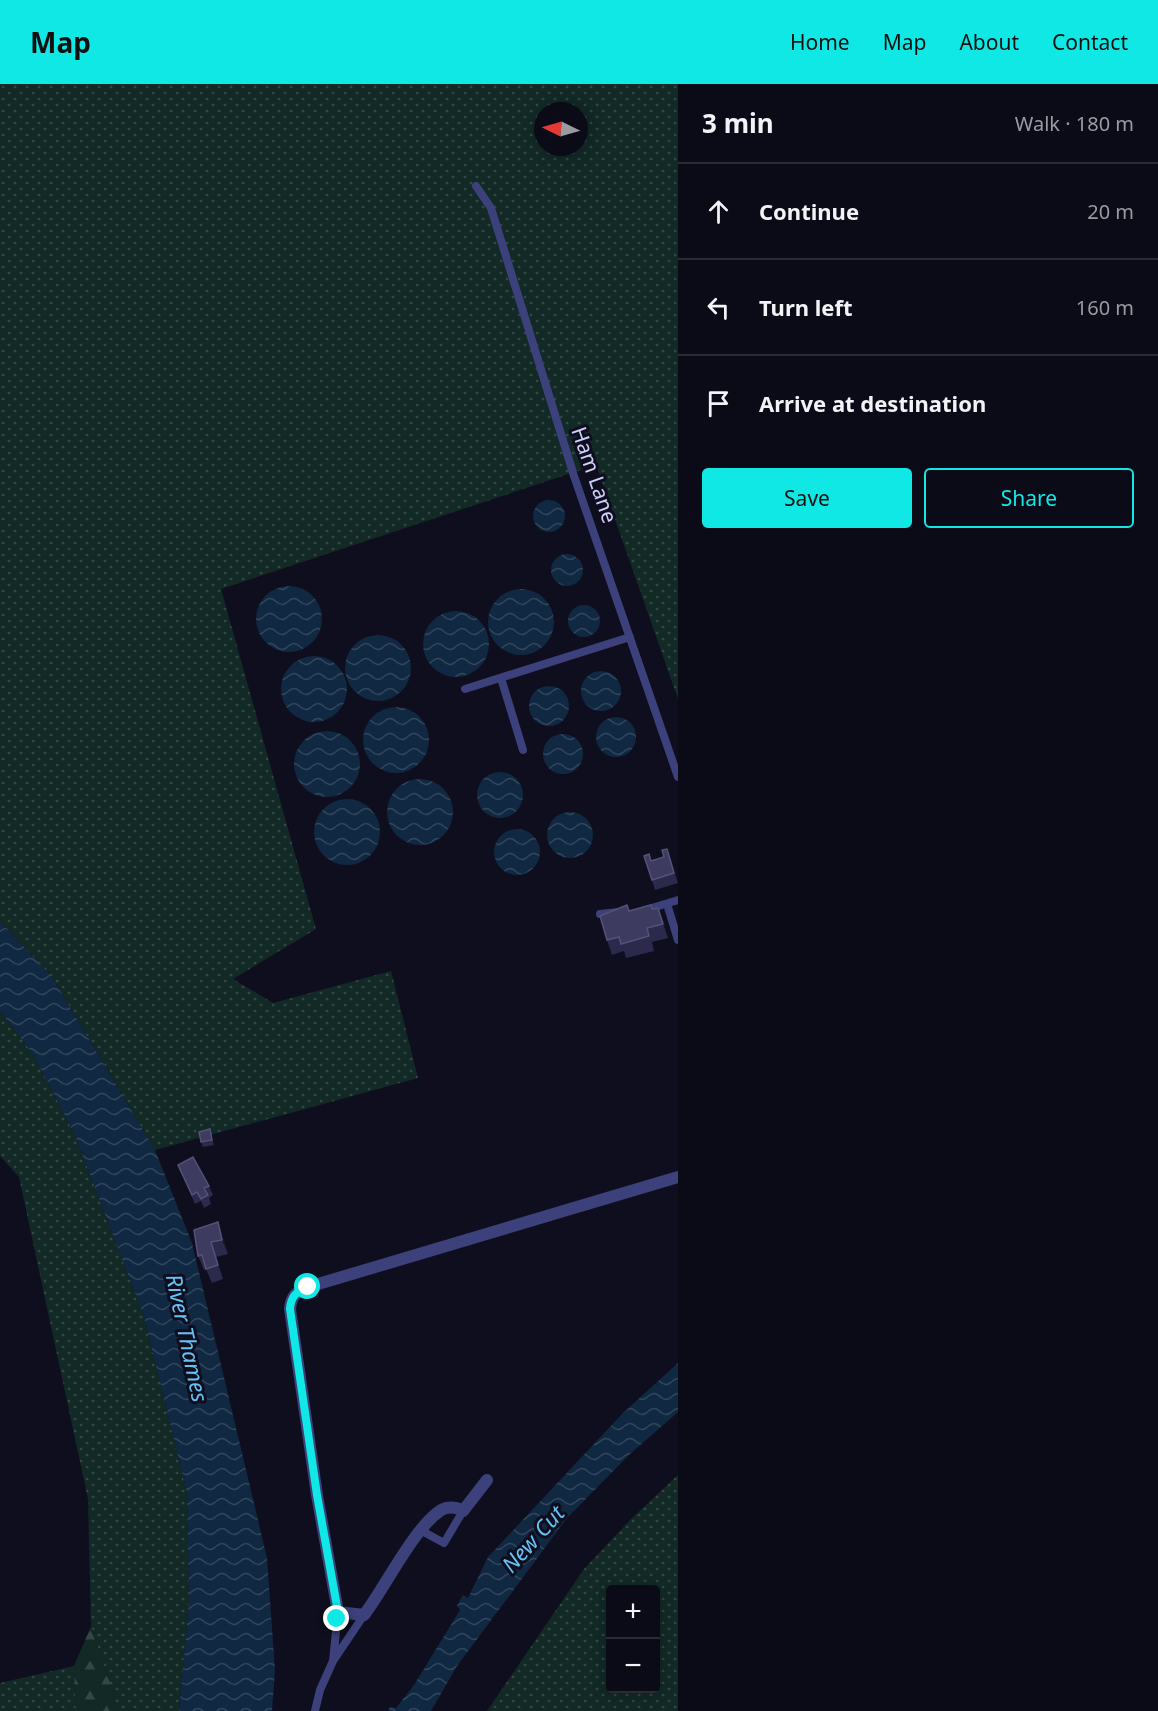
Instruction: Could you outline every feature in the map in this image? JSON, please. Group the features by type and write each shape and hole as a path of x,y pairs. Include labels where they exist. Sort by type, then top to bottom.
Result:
{"street":[{"path":"487,1480 463,1511 456,1507 443,1509 422,1531 364,1615 338,1612 317,1495 290,1309 291,1299 297,1292 308,1287 678,1177"}],"lane":[{"name":"Ham Lane","path":"476,186 491,208 574,477 678,777"},
{"path":"465,689 630,637"},
{"path":"501,678 523,750"},
{"path":"600,914 616,912 631,915 678,900"},
{"path":"667,904 678,940"},
{"path":"422,1531 444,1543 463,1511"},
{"path":"333,1661 338,1612"},
{"path":"315,1711 320,1690 333,1661 364,1615"}],"green space":[{"path":"0,84 678,84 678,699 596,465 221,589 316,929 233,979 273,1003 391,971 418,1078 155,1150 52,977 0,921"},
{"path":"0,1011 33,1054 75,1135 144,1317 187,1493 189,1602 179,1711 119,1711 91,1626 88,1499 19,1177 0,1156"},
{"path":"678,1475 678,1711 487,1711 584,1569 630,1520"},
{"path":"91,1626 119,1711 76,1711 74,1666"},
{"path":"74,1666 76,1711 0,1711 0,1683"}],"water":[{"path":"549,500 561,504 565,516 561,528 549,532 537,528 533,516 537,504"},
{"path":"567,554 579,558 583,570 579,582 567,586 555,582 551,570 555,558"},
{"path":"289,586 302,589 312,596 319,606 322,619 319,632 312,642 302,649 289,652 276,649 266,642 259,632 256,619 259,606 266,596 276,589"},
{"path":"521,589 534,592 544,599 551,609 554,622 551,635 544,645 534,652 521,655 508,652 498,645 491,635 488,622 491,609 498,599 508,592"},
{"path":"584,605 596,609 600,621 596,633 584,637 572,633 568,621 572,609"},
{"path":"456,611 469,614 479,621 486,631 489,644 486,657 479,667 469,674 456,677 443,674 433,667 426,657 423,644 426,631 433,621 443,614"},
{"path":"378,635 391,638 401,645 408,655 411,668 408,681 401,691 391,698 378,701 365,698 355,691 348,681 345,668 348,655 355,645 365,638"},
{"path":"314,656 327,659 337,666 344,676 347,689 344,702 337,712 327,719 314,722 301,719 291,712 284,702 281,689 284,676 291,666 301,659"},
{"path":"601,671 609,672 615,677 620,683 620,699 615,705 609,710 601,711 593,710 587,705 582,699 581,691 582,683 587,677 593,672"},
{"path":"549,686 557,687 563,692 568,698 568,714 563,720 557,725 549,726 541,725 535,720 530,714 529,706 530,698 535,692 541,687"},
{"path":"396,707 409,710 419,717 426,727 429,740 426,753 419,763 409,770 396,773 383,770 373,763 366,753 363,740 366,727 373,717 383,710"},
{"path":"616,717 624,718 630,723 635,729 635,745 630,751 624,756 616,757 608,756 602,751 597,745 596,737 597,729 602,723 608,718"},
{"path":"327,731 340,734 350,741 357,751 360,764 357,777 350,787 340,794 327,797 314,794 304,787 297,777 294,764 297,751 304,741 314,734"},
{"path":"563,734 571,735 577,740 582,746 582,762 577,768 571,773 563,774 555,773 549,768 544,762 543,754 544,746 549,740 555,735"},
{"path":"500,772 516,779 523,795 516,811 500,818 484,811 477,795 484,779"},
{"path":"420,779 433,782 443,789 450,799 453,812 450,825 443,835 433,842 420,845 407,842 397,835 390,825 387,812 390,799 397,789 407,782"},
{"path":"347,799 360,802 370,809 377,819 380,832 377,845 370,855 360,862 347,865 334,862 324,855 317,845 314,832 317,819 324,809 334,802"},
{"path":"570,812 586,819 593,835 586,851 570,858 554,851 547,835 554,819"},
{"path":"517,829 533,836 540,852 533,868 517,875 501,868 494,852 501,836"},
{"name":"River Thames","path":"0,921 52,977 155,1150 192,1243 267,1558 275,1670 272,1711 179,1711 189,1602 187,1493 144,1317 75,1135 33,1054 0,1011"},
{"name":"New Cut","path":"678,1363 678,1412 630,1454 567,1518 457,1666 431,1711 388,1711 390,1707 396,1708 414,1685 460,1610 457,1606 463,1595 468,1598 488,1557 623,1413"}],"building":[{"path":"667,849 674,873 652,880 644,856 649,854 651,861 664,857 662,850"},
{"path":"627,905 629,911 651,905 652,909 658,908 663,924 647,928 649,936 621,944 619,937 607,940 600,916"},
{"path":"210,1129 212,1140 201,1142 199,1132"},
{"path":"193,1157 209,1186 204,1188 208,1195 201,1199 197,1192 192,1195 178,1165"},
{"path":"218,1222 222,1240 211,1242 218,1265 206,1269 202,1255 198,1256 194,1230"}],"route":[{"path":"308,1287 297,1292 291,1299 290,1309 317,1495 338,1612 337,1619"}]}
